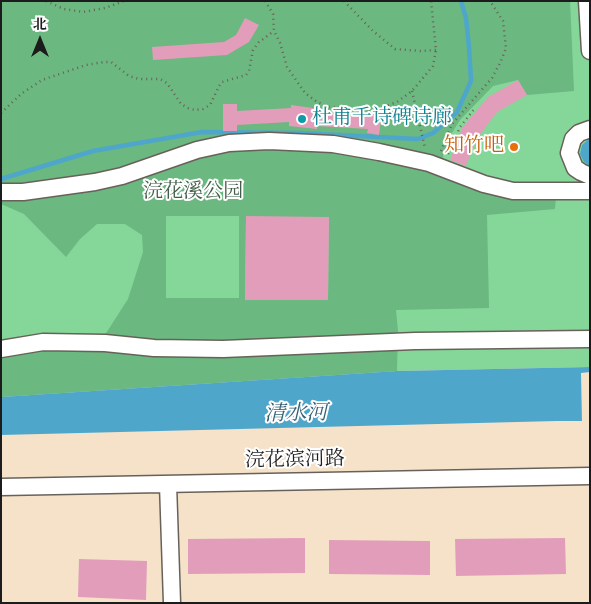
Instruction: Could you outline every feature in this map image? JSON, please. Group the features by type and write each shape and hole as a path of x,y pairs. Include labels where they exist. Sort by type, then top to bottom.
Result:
{"street":[{"path":"587,1 590,51"},
{"path":"590,129 579,133 573,139 569,153 575,168 590,176"},
{"path":"1,192 23,192 95,182 122,176 197,150 229,142 269,141 333,144 379,152 442,168 484,184 513,191 590,191"},
{"path":"1,349 44,342 105,343 154,348 223,349 472,340 590,338"},
{"name":"浣花滨河路","path":"1,487 590,476"},
{"path":"168,484 172,603"}],"path":[{"path":"46,1 64,10 83,12 105,8 124,1"},
{"path":"265,1 273,14 274,32 280,43 287,67 305,93 328,107 364,110 381,108 397,102 412,91 433,66 436,50 431,1"},
{"path":"344,1 373,31 396,49 421,52 436,50"},
{"path":"442,168 439,154 452,124 492,78 506,48 503,21 490,1"},
{"path":"1,113 20,94 42,80 80,67 104,62 111,62 128,76 139,79 160,79 168,83 181,104 195,110 203,109 210,105 222,82 246,74 249,71 254,50 259,42 274,32"},
{"path":"412,91 424,142"},
{"path":"442,168 460,127 475,108"}],"green space":[{"name":"浣花溪公园","path":"1,1 590,1 590,367 397,371 1,397"},
{"name":"浣花溪公园","path":"1,1 570,1 574,91 527,95 518,80 493,86 460,120 452,133 443,156 441,173 503,198 556,196 555,209 487,215 489,308 396,310 398,331 397,371 1,397 1,343 103,338 128,299 143,252 142,235 125,224 97,224 80,239 66,257 24,214 1,204","holes":["166,216 239,216 239,298 166,298","246,217 329,217 328,300 245,300"]}],"water":[{"path":"590,138 590,166 584,162 580,154 582,145"},
{"name":"清水河","path":"590,367 590,421 1,435 1,397 397,371"}],"pier":[{"path":"590,372 590,424 582,423 581,373"}],"building":[{"path":"245,18 259,25 249,42 227,55 153,60 152,47 224,42 236,35"},
{"path":"518,80 527,95 497,112 476,140 466,166 450,160 462,128 488,97"},
{"name":"杜甫千诗碑诗廊","path":"223,104 237,104 237,111 291,108 291,105 320,109 320,113 369,116 369,111 382,112 379,135 367,133 368,129 317,126 317,129 289,126 289,122 237,125 237,131 223,131"},
{"path":"246,216 329,217 328,300 245,300"},
{"path":"305,538 305,573 188,574 188,539"},
{"path":"565,538 566,574 456,576 455,539"},
{"path":"329,540 430,541 430,575 329,574"},
{"path":"79,559 147,561 146,600 78,597"}],"waterway":[{"path":"1,179 93,151 202,132 300,133 418,139 433,133 457,112 471,81 466,18 461,1"}],"place":[{"name":"杜甫千诗碑诗廊","path":"302,119"},
{"name":"知竹吧","path":"514,147"}]}
